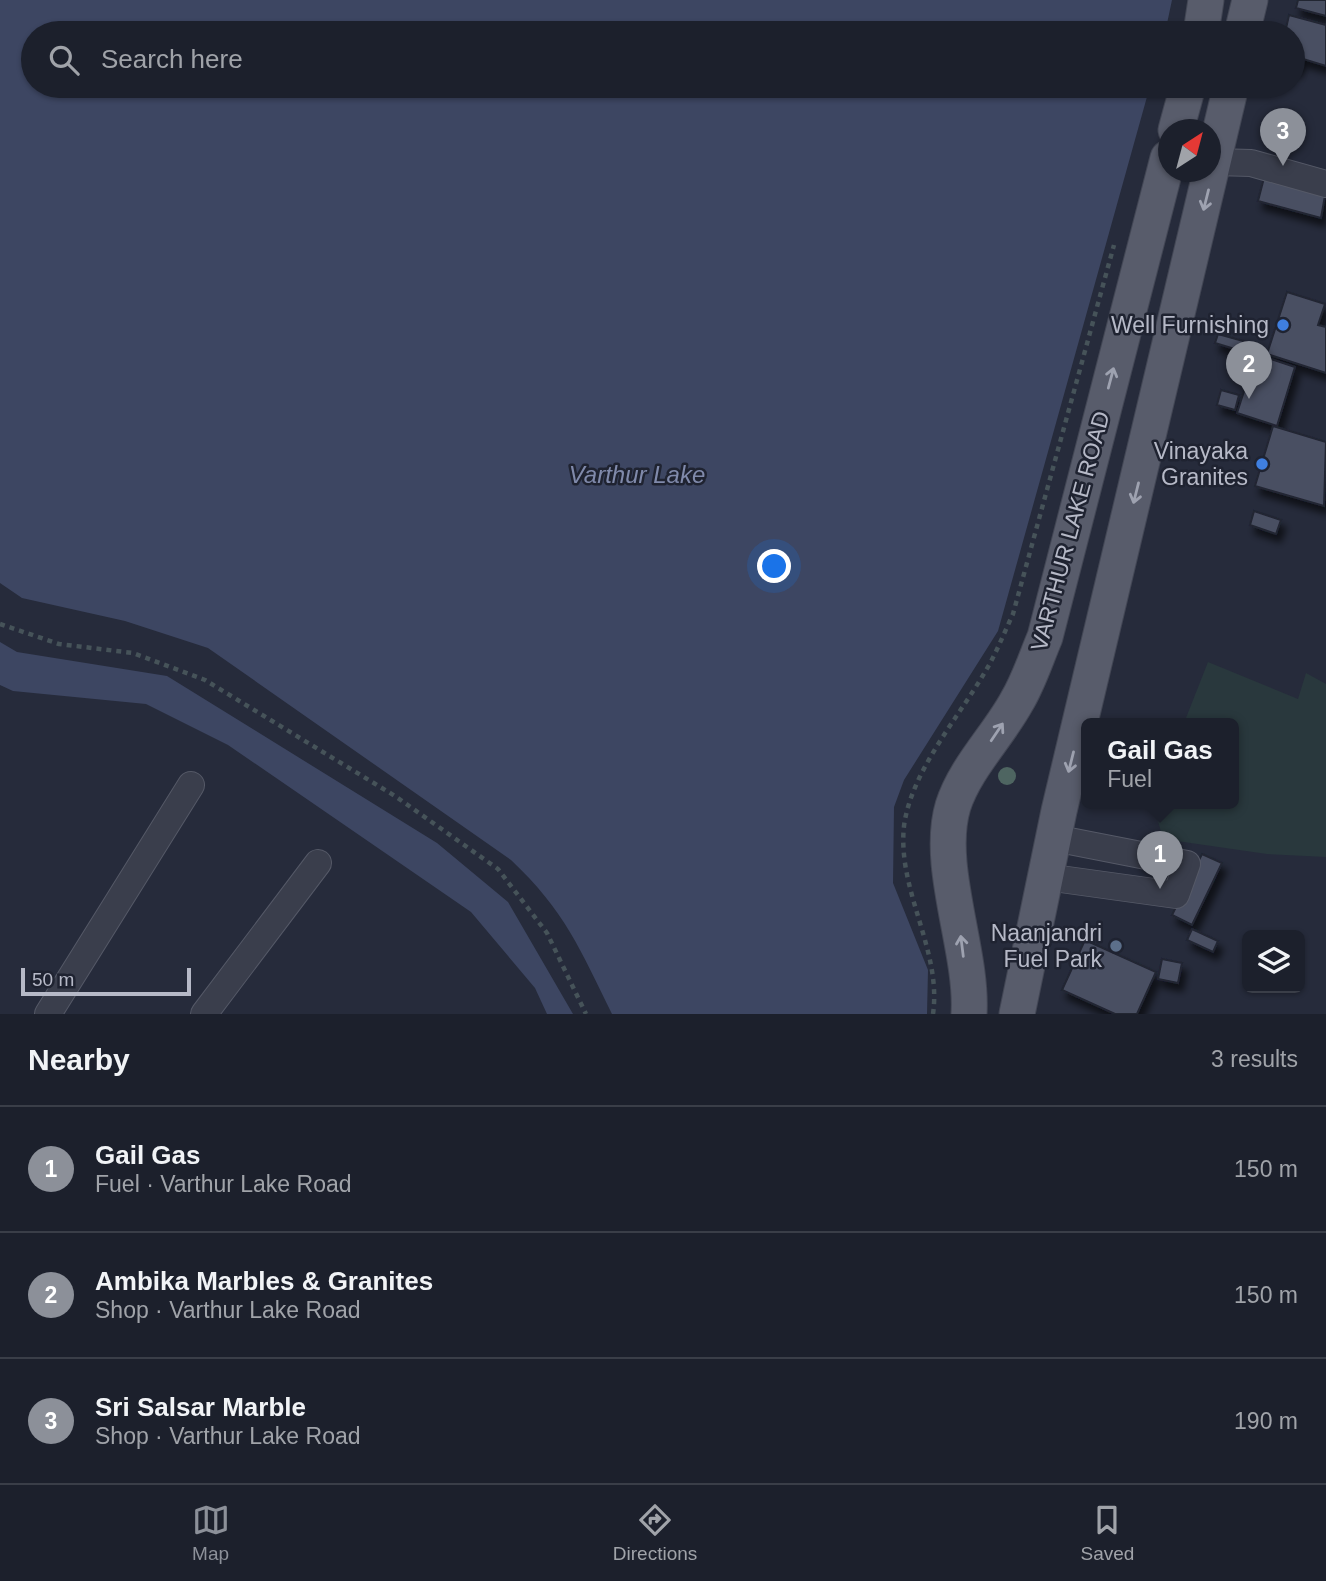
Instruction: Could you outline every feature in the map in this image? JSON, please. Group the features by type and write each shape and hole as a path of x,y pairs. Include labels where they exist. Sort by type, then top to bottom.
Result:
{"main road":[{"path":"1203,21 1206,0"},
{"path":"1245,21 1250,0"},
{"path":"1179,119 1185,98"},
{"path":"1221,133 1228,98"},
{"name":"VARTHUR LAKE ROAD","path":"969,1014 951,864 950,827 953,805 974,767 1018,700 1045,637 1162,182"},
{"path":"1082,718 1210,182"},
{"path":"1017,1014 1056,825 1081,721"}],"street":[{"path":"1221,162 1251,163 1326,184"},
{"path":"48,1014 191,785"},
{"path":"1046,877 1176,895 1186,864 1056,825"},
{"path":"204,1014 318,863"}],"path":[{"path":"933,1014 936,990 907,873 904,826 921,774 987,669 1013,614 1118,231"},
{"path":"0,624 59,644 145,656 205,680 395,796 498,869 547,933 586,1014"}],"shaded area":[{"path":"1208,662 1298,699 1306,673 1326,684 1326,857 1267,854 1163,839 1155,809 1239,809 1239,718 1186,718"}],"water":[{"name":"Varthur Lake","path":"0,0 1172,0 1168,21 21,21 21,98 1147,98 998,631 904,780 894,807 893,883 928,970 927,1014 612,1014 570,932 545,896 511,860 208,648 125,621 22,598 0,583"},
{"path":"0,642 17,652 167,676 437,843 508,902 573,1014 547,1014 535,988 471,912 228,745 146,704 13,691 0,685"}],"building":[{"path":"1298,0 1326,0 1326,16 1296,8"},
{"path":"1289,15 1326,25 1326,66 1305,60 1305,21 1288,21"},
{"path":"1265,174 1326,190 1321,218 1258,201"},
{"path":"1287,292 1325,304 1318,325 1326,327 1326,373 1267,354"},
{"path":"1218,334 1254,344 1251,354 1215,343"},
{"path":"1256,354 1295,367 1277,426 1237,413"},
{"path":"1221,390 1239,395 1235,410 1217,405"},
{"path":"1273,426 1326,442 1324,506 1255,486"},
{"path":"1254,511 1281,520 1276,534 1250,525"},
{"path":"1202,854 1222,863 1192,925 1172,915"},
{"path":"1192,929 1218,941 1213,952 1187,940"},
{"path":"1085,940 1156,972 1137,1014 1115,1014 1062,990"},
{"path":"1162,959 1182,963 1178,983 1158,979"}],"place":[{"name":"Sri Salsar Marble","path":"1283,166"},
{"name":"Well Furnishing","path":"1283,325"},
{"name":"Ambika Marbles & Granites","path":"1249,399"},
{"name":"Vinayaka Granites","path":"1262,464"},
{"name":"Gail Gas","path":"1160,889"},
{"name":"Naanjandri Fuel Park","path":"1116,946"}]}
